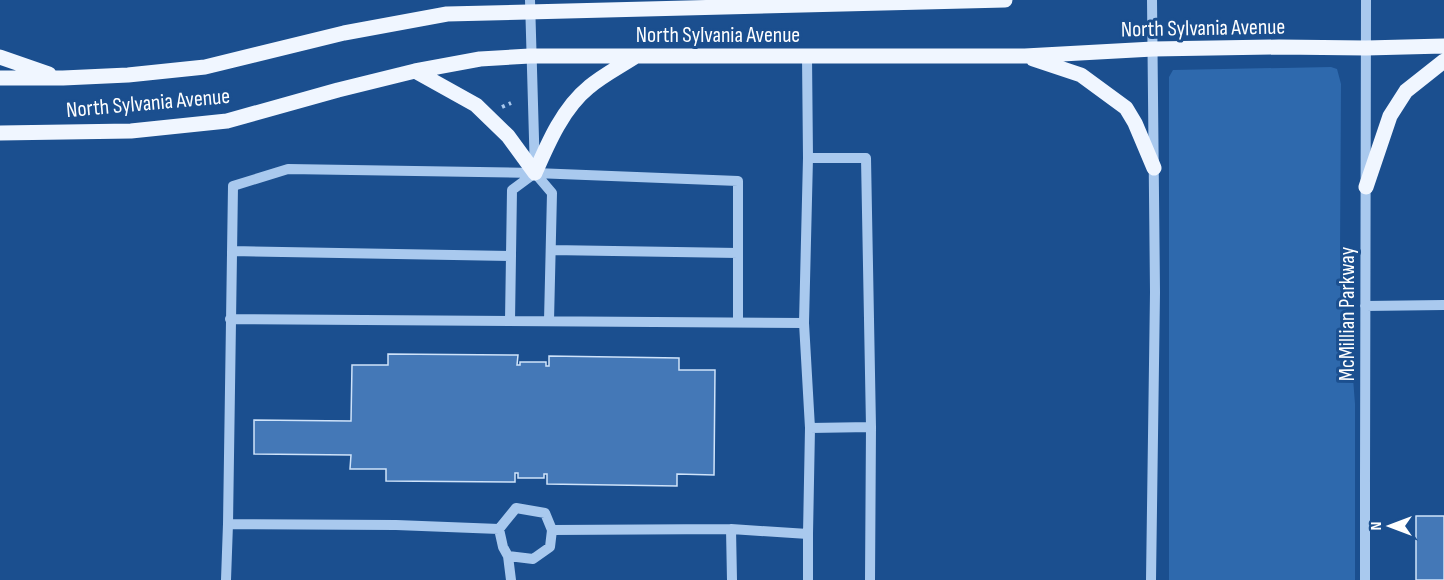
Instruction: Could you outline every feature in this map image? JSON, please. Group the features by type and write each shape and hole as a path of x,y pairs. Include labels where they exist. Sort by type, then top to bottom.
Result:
{"main road":[{"path":"417,20 456,6 464,0"},
{"path":"653,0 677,8"},
{"name":"North Sylvania Avenue","path":"0,78 128,75 205,67 344,33 447,14 530,6 677,8 1005,0"},
{"name":"North Sylvania Avenue","path":"0,133 131,131 227,121 415,71 480,59 530,56 1025,56 1153,49 1444,46"},
{"path":"535,173 546,146 567,110 588,87 636,56"},
{"path":"1025,56 1081,75 1126,108 1135,123 1154,168"},
{"path":"0,57 63,78"},
{"path":"1366,187 1390,116 1406,91 1444,61"},
{"path":"415,71 476,105 507,136 535,173"},
{"path":"0,142 16,133"}],"street":[{"path":"1151,580 1155,292 1152,0"},
{"name":"McMillian Parkway","path":"1365,580 1366,0"},
{"path":"530,6 535,173 552,193 549,321"},
{"path":"807,56 808,158 804,323 810,428 808,580"},
{"path":"808,158 866,158 871,427 870,580"},
{"path":"226,580 233,186 288,169 535,173 738,181 738,322"},
{"path":"510,321 512,190 535,173"},
{"path":"551,250 738,253"},
{"path":"232,251 511,256"},
{"path":"1365,306 1444,305"},
{"path":"230,319 804,323"},
{"path":"810,428 871,427"},
{"path":"499,529 516,508 545,513 552,530 550,547 533,559 508,556"},
{"path":"228,524 396,525 499,529"},
{"path":"499,529 503,547 508,556 511,580"},
{"path":"552,530 731,529 808,534"},
{"path":"731,529 732,580"}],"shaded area":[{"path":"1331,67 1337,69 1341,84 1340,254 1355,404 1355,580 1169,580 1169,77 1173,70"}],"building":[{"path":"388,354 518,355 517,365 520,365 520,362 546,362 546,366 549,366 549,356 679,358 679,370 715,370 714,475 677,474 677,486 547,484 547,474 544,474 544,478 518,478 518,473 515,473 515,482 386,481 386,469 350,469 351,455 254,454 254,420 351,421 352,365 388,365"},
{"path":"1416,516 1444,516 1444,580 1416,580"}]}
